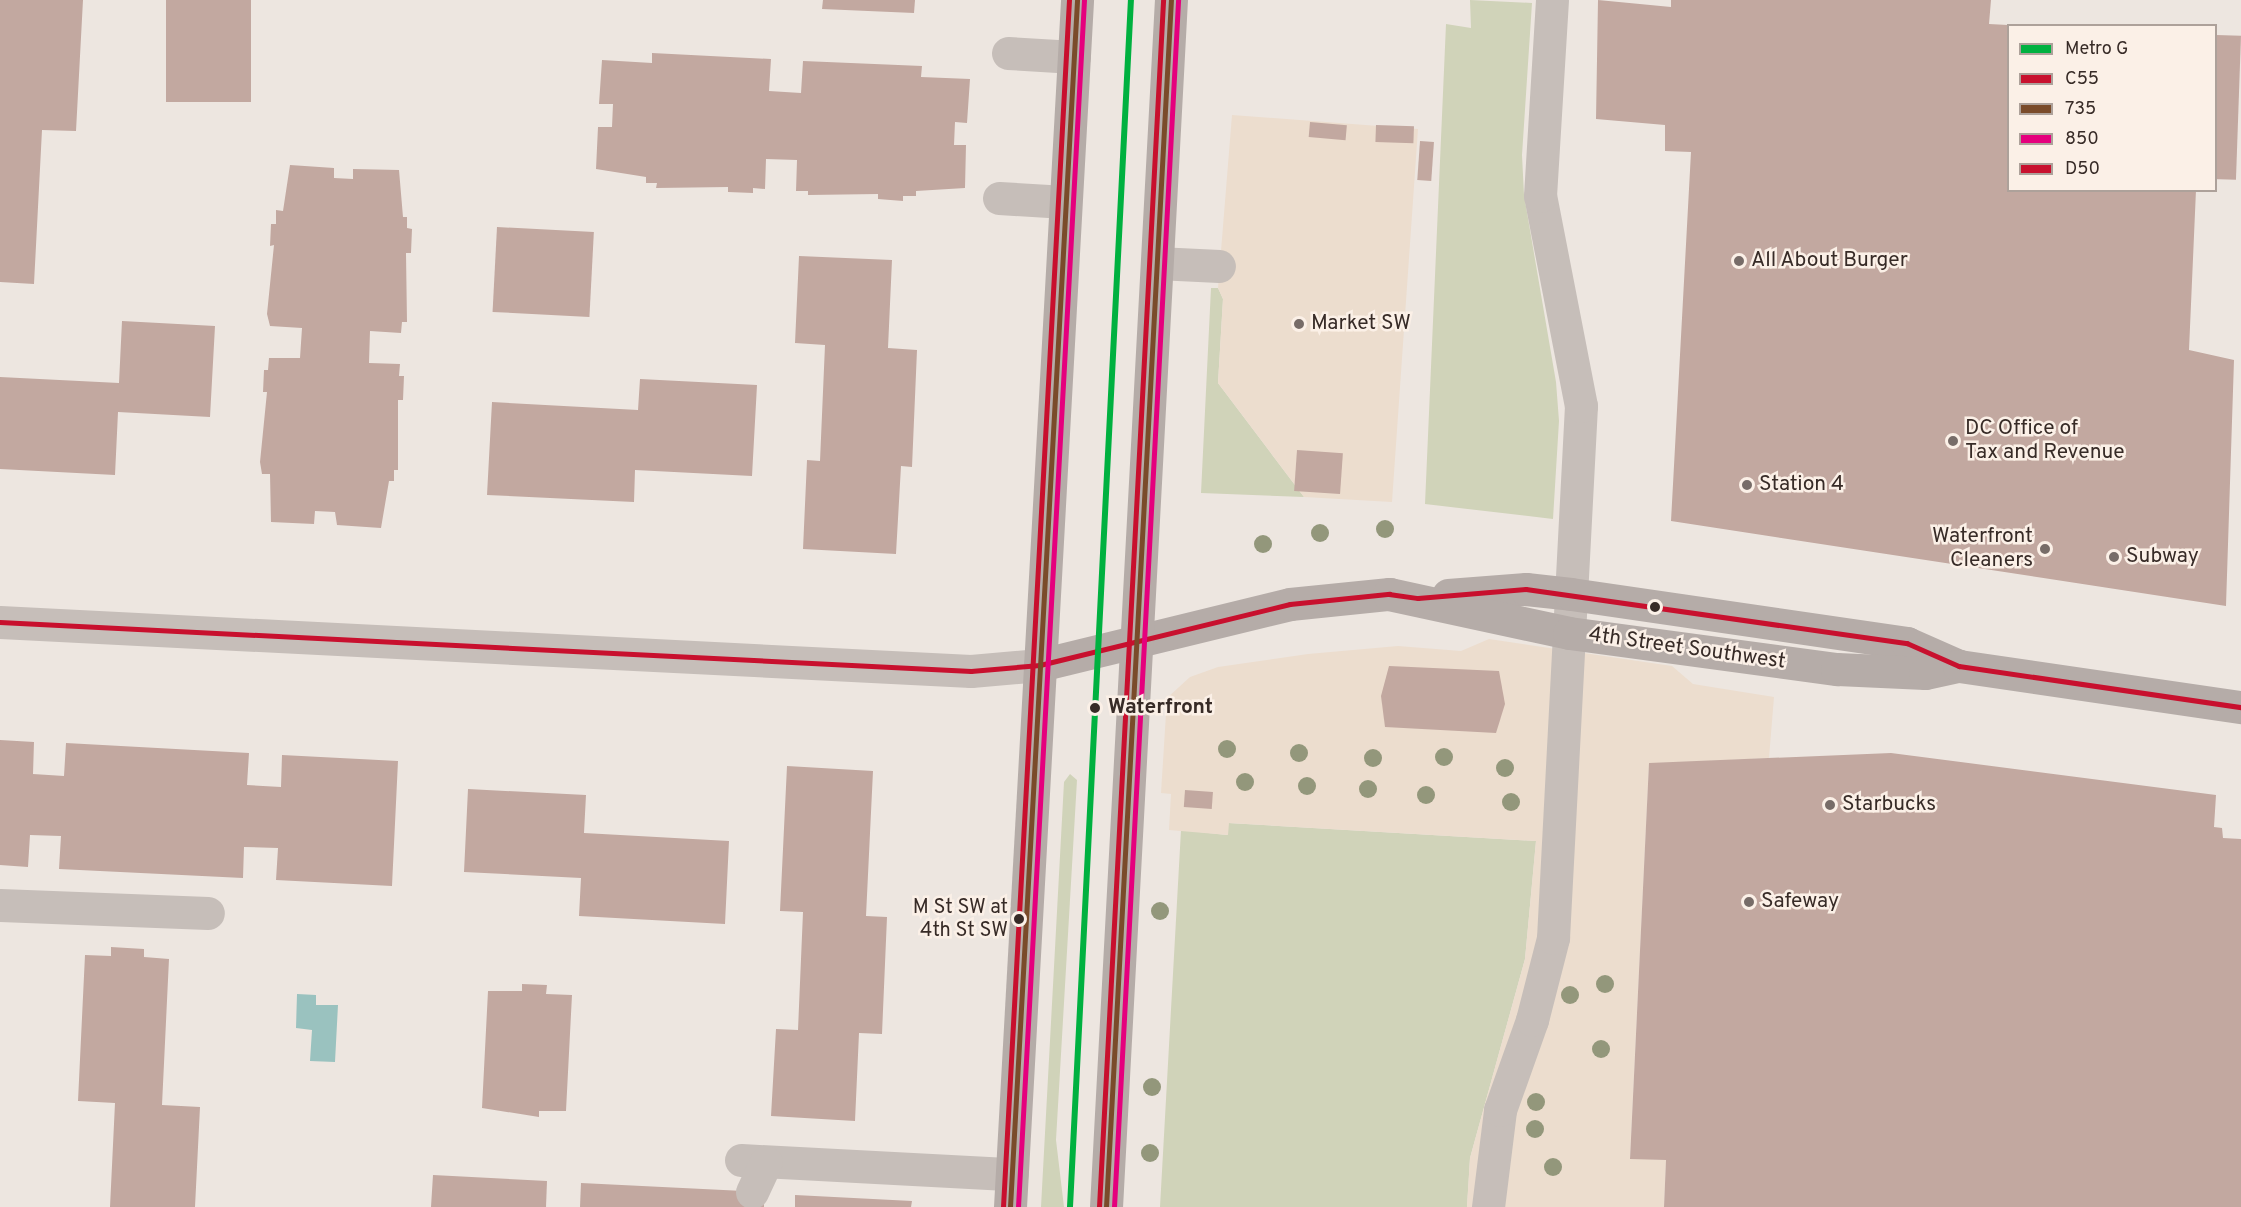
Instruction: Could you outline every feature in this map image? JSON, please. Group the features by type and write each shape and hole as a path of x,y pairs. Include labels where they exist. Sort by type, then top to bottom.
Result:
{"main road":[{"path":"1010,1207 1077,0"},
{"path":"1106,1207 1171,0"},
{"name":"4th Street Southwest","path":"1418,597 1526,589 1571,594 1907,643 1959,666 2241,707"},
{"name":"4th Street Southwest","path":"1040,665 1290,604 1389,594 1418,597 1569,633 1837,669 1925,673 1959,666"}],"street":[{"path":"1488,1207 1500,1110 1532,1020 1553,938 1581,406 1540,196 1552,0"},
{"path":"1008,53 1074,57"},
{"path":"999,198 1065,202"},
{"path":"1157,263 1220,266"},
{"name":"4th Street Southwest","path":"0,622 971,671 1040,665"},
{"path":"0,905 208,913"},
{"path":"752,1192 754,1161 1012,1174"}],"green space":[{"path":"1470,0 1532,3 1522,155 1524,195 1556,382 1559,421 1553,519 1425,504 1446,24 1471,28"},
{"path":"1211,288 1218,288 1223,299 1218,383 1304,497 1201,493"},
{"path":"1070,774 1077,780 1056,1140 1064,1207 1041,1207 1064,782"},
{"path":"1228,823 1536,841 1525,959 1470,1158 1467,1207 1160,1207 1181,830 1227,835"}],"shaded area":[{"path":"1232,115 1418,129 1392,502 1304,497 1218,383 1223,299 1218,288"},
{"path":"1489,639 1672,666 1693,684 1774,697 1769,758 1649,764 1630,1158 1666,1160 1664,1207 1467,1207 1470,1158 1525,959 1536,841 1229,823 1228,835 1169,830 1171,794 1161,793 1167,698 1190,677 1218,667 1308,654 1398,646 1461,651"}],"water":[{"path":"297,994 316,995 316,1005 338,1005 335,1062 310,1061 312,1030 296,1028"}],"building":[{"path":"0,0 83,0 76,131 42,130 34,284 0,282"},
{"path":"166,0 251,0 251,102 166,102"},
{"path":"823,0 915,0 914,13 822,9"},
{"name":"DC Office of Tax and Revenue","path":"1598,0 1671,7 1671,0 1991,0 1989,24 2007,25 2007,192 2196,192 2189,350 2234,360 2226,606 1671,521 1691,152 1665,151 1665,125 1596,119"},
{"path":"2217,35 2241,36 2236,180 2217,179"},
{"path":"652,53 771,59 769,91 801,93 803,61 922,66 921,77 970,79 967,123 955,122 954,145 966,145 965,188 916,191 916,196 903,196 903,201 878,199 878,194 808,195 808,191 796,191 797,160 766,159 765,189 753,188 753,193 728,192 728,187 656,188 657,183 646,183 646,177 596,169 598,127 612,127 613,104 599,104 602,60 652,63"},
{"path":"1310,122 1347,125 1346,140 1309,137"},
{"path":"1376,125 1414,126 1413,143 1375,142"},
{"path":"1420,141 1434,142 1431,181 1417,180"},
{"path":"290,165 334,168 334,178 353,179 353,169 399,170 403,217 407,217 407,228 412,229 411,253 406,253 407,322 402,322 401,333 370,331 369,363 400,364 399,376 404,376 403,400 398,400 398,470 394,470 394,481 389,481 381,528 337,525 335,512 315,511 314,524 271,522 270,474 262,474 260,462 267,392 263,392 264,370 268,370 269,358 300,358 302,328 270,326 267,314 274,245 270,246 271,224 276,224 276,210 283,211"},
{"path":"497,227 594,232 589,317 493,312"},
{"path":"799,256 892,260 888,348 917,350 912,467 901,466 896,554 803,549 807,460 820,461 825,345 795,343"},
{"path":"122,321 215,326 210,417 118,412 115,475 0,469 0,377 119,383"},
{"path":"640,379 757,385 752,476 635,470 634,502 487,495 492,402 638,410"},
{"path":"1297,450 1343,453 1340,494 1294,491"},
{"path":"1389,666 1499,671 1505,704 1496,733 1385,727 1381,696"},
{"path":"0,740 34,742 33,774 64,776 66,743 249,753 247,785 281,787 282,755 398,761 392,886 276,880 278,848 244,847 243,878 59,869 61,836 30,835 28,867 0,865"},
{"path":"1891,753 2216,795 2214,827 2222,828 2223,838 2241,839 2241,1207 1664,1207 1666,1160 1630,1159 1649,763"},
{"path":"787,766 873,771 866,916 887,917 882,1034 859,1033 855,1121 771,1116 776,1029 798,1030 803,912 780,911"},
{"path":"468,789 586,795 584,833 729,841 725,924 579,916 581,878 464,872"},
{"path":"1185,790 1213,792 1212,809 1184,807"},
{"path":"111,947 144,949 144,957 169,959 162,1105 200,1107 195,1207 110,1207 115,1103 78,1101 85,955 111,956"},
{"path":"522,984 547,985 546,994 572,995 566,1111 539,1111 539,1117 482,1108 488,991 522,991"},
{"path":"433,1175 547,1181 546,1207 431,1207"},
{"path":"581,1183 764,1192 764,1207 580,1207"},
{"path":"795,1195 912,1201 911,1207 795,1207"}],"metro line":[{"name":"G","path":"1070,1207 1131,0"}],"transit line":[{"name":"D50","path":"1003,1207 1069,0"},
{"name":"735","path":"1010,1207 1077,0"},
{"name":"850","path":"1018,1207 1084,0"},
{"name":"D50","path":"1099,1207 1163,0"},
{"name":"735","path":"1106,1207 1171,0"},
{"name":"850","path":"1114,1207 1178,0"},
{"name":"C55","path":"0,622 971,671 1040,665 1290,604 1389,594 1418,598 1526,589 1907,643 1959,666 2241,707"}],"place":[{"name":"All About Burger","path":"1739,261"},
{"name":"Market SW","path":"1299,324"},
{"name":"DC Office of Tax and Revenue","path":"1953,441"},
{"name":"Station 4","path":"1747,485"},
{"name":"Waterfront Cleaners","path":"2045,549"},
{"name":"Subway","path":"2114,557"},
{"name":"Waterfront","path":"1095,708"},
{"name":"Starbucks","path":"1830,805"},
{"name":"Safeway","path":"1749,902"},
{"name":"M St SW at 4th St SW","path":"1019,919"}]}
